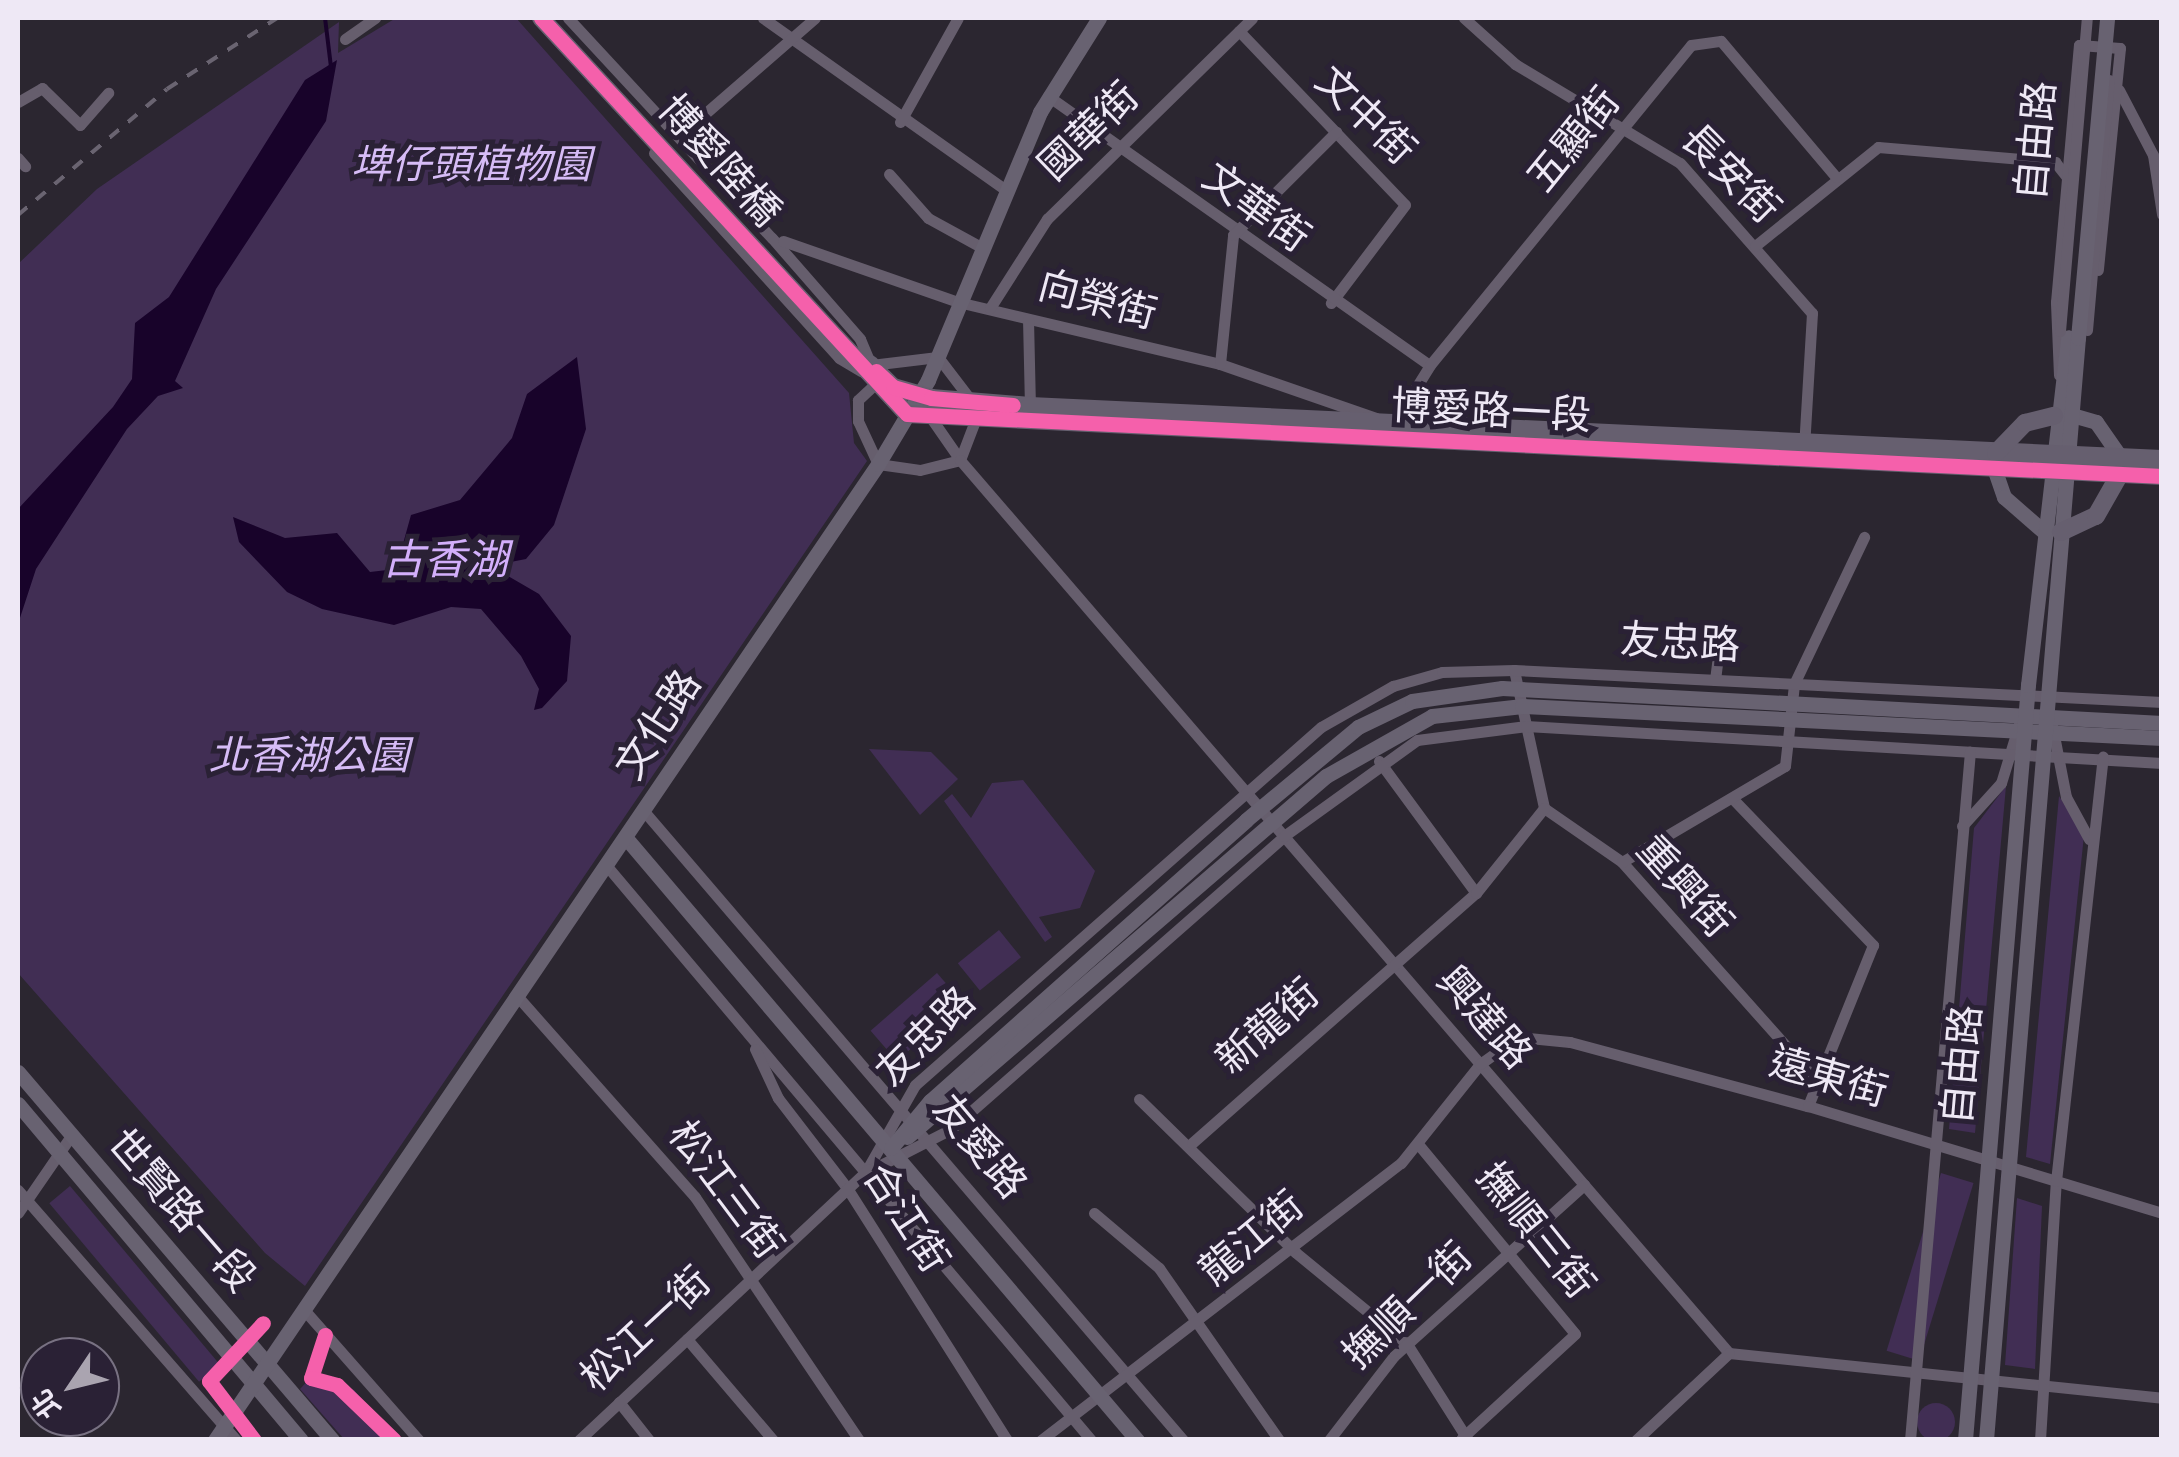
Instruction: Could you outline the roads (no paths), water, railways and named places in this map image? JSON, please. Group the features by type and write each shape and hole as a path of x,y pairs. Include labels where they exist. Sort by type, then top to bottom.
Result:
{"main road":[{"name":"博愛陸橋","path":"541,18 850,348"},
{"name":"博愛陸橋","path":"557,18 850,348"},
{"name":"博愛路一段","path":"850,348 908,414 930,417 1376,440 2059,463 2121,466 2162,476"},
{"name":"博愛路一段","path":"870,374 913,392 1030,406 1802,452"},
{"path":"1995,460 2026,423 2063,416"},
{"name":"博愛路一段","path":"2121,466 2162,459"},
{"path":"2052,532 2096,516 2121,466"}],"street":[{"path":"344,39 375,18"},
{"path":"529,18 850,348"},
{"path":"568,18 850,348"},
{"path":"762,18 900,122 1003,188"},
{"path":"686,130 792,43 815,18"},
{"path":"900,122 958,18"},
{"name":"文化路","path":"220,1432 306,1312 878,464 908,414 913,392 938,357 1003,188 1048,96 1099,18"},
{"name":"國華街","path":"990,308 1047,219 1123,151 1252,18"},
{"name":"長安街","path":"1464,18 1497,52 1680,163 1812,313 1802,452"},
{"path":"2073,334 2087,18"},
{"path":"2073,334 2096,18"},
{"path":"2073,334 2110,18"},
{"name":"文中街","path":"1239,31 1405,205 1330,303"},
{"name":"五顯街","path":"1376,440 1394,425 1430,365 1629,129 1691,45 1712,36 1836,177"},
{"name":"自由路","path":"2079,45 2120,48 2119,90 2092,329 2067,386 2054,325 2079,45"},
{"path":"18,105 42,88 80,125 108,93"},
{"path":"2119,90 2152,155 2162,214"},
{"name":"文華街","path":"1048,96 1232,235 1330,303 1430,365"},
{"path":"1220,364 1232,235 1336,132"},
{"path":"1756,246 1836,177 1878,147 2055,162 2066,176"},
{"path":"889,174 928,218 981,247"},
{"name":"向榮街","path":"783,241 958,302 1220,364 1394,425"},
{"path":"1028,318 1030,406"},
{"name":"自由路","path":"1965,1440 2017,754 2052,532 2073,334"},
{"path":"970,399 938,357 870,374 858,400 858,421 878,464 928,470 960,460 976,418"},
{"name":"興達路","path":"913,392 960,460 1729,1353"},
{"path":"2063,416 2096,422 2121,466"},
{"path":"1995,460 2004,496 2052,532"},
{"name":"自由路","path":"1986,1440 2043,756 2049,726 2052,532"},
{"path":"1622,862 1784,766 1790,742 1794,684 1864,537"},
{"path":"1715,680 1719,644"},
{"path":"1514,670 1544,808"},
{"name":"友忠路","path":"891,1148 900,1106 1247,794 1368,697 1442,672 1514,670 2162,702"},
{"name":"友忠路","path":"920,1131 1260,808 1384,713 1448,692 1518,688 1790,704 2162,738"},
{"name":"友忠路","path":"920,1131 1272,821 1358,751 1407,725 1454,710 1522,706 1789,724 2022,724"},
{"name":"友忠路","path":"2049,726 2162,722"},
{"name":"友忠路","path":"891,1148 920,1131 1379,761 1438,734 1526,726 2162,763"},
{"name":"自由路","path":"2049,726 2061,756 2066,796 2090,848"},
{"name":"自由路","path":"1910,1440 1970,752"},
{"name":"自由路","path":"1962,826 2001,783 2017,754"},
{"path":"2040,1440 2056,1182 2103,757"},
{"path":"1379,761 1476,893"},
{"path":"1732,798 1873,944 1808,1106"},
{"name":"重興街","path":"1544,808 1622,862 1819,1083"},
{"name":"新龍街","path":"1192,1143 1476,893 1544,808"},
{"name":"友愛路","path":"643,810 1183,1440"},
{"name":"友愛路","path":"626,838 1137,1440"},
{"path":"606,865 1091,1440"},
{"name":"松江三街","path":"518,997 695,1197 859,1440"},
{"name":"合江街","path":"748,1034 778,1098 847,1188 1006,1440"},
{"name":"遠東街","path":"1480,1064 1518,1037 1570,1042 1808,1106 2162,1213"},
{"name":"龍江街","path":"1041,1440 1295,1252 1418,1144 1480,1064"},
{"name":"世賢路一段","path":"18,1072 332,1440"},
{"path":"1139,1098 1192,1143 1295,1252 1407,1344 1464,1438"},
{"name":"世賢路一段","path":"18,1104 301,1440"},
{"path":"18,1213 71,1136"},
{"name":"撫順三街","path":"1418,1144 1512,1252 1575,1334 1464,1438"},
{"name":"松江一街","path":"578,1440 891,1148"},
{"name":"撫順一街","path":"1330,1440 1407,1344 1584,1185"},
{"path":"18,1190 220,1432 236,1440"},
{"path":"1094,1213 1159,1268 1196,1328 1279,1440"},
{"name":"世賢路一段","path":"306,1312 419,1440"},
{"path":"687,1339 773,1440"},
{"path":"1636,1440 1729,1353 2162,1398"},
{"path":"618,1402 649,1440"}],"water":[{"path":"337,60 326,121 216,289 175,381 183,388 158,396 127,429 36,569 18,624 18,509 113,407 132,379 135,323 169,297 305,80"},
{"name":"古香湖","path":"577,357 586,429 554,525 526,559 491,566 539,594 571,636 567,681 542,708 534,710 539,689 521,656 481,609 451,607 394,625 322,609 287,592 239,542 233,517 285,538 337,533 370,572 396,569 411,515 460,500 512,438 527,394"}],"waterway":[{"path":"325,18 331,67"}],"railway":[{"path":"18,215 167,89 277,18"}],"park label":[{"name":"埤仔頭植物園","path":"471,167"},
{"name":"北香湖公園","path":"309,758"}]}
